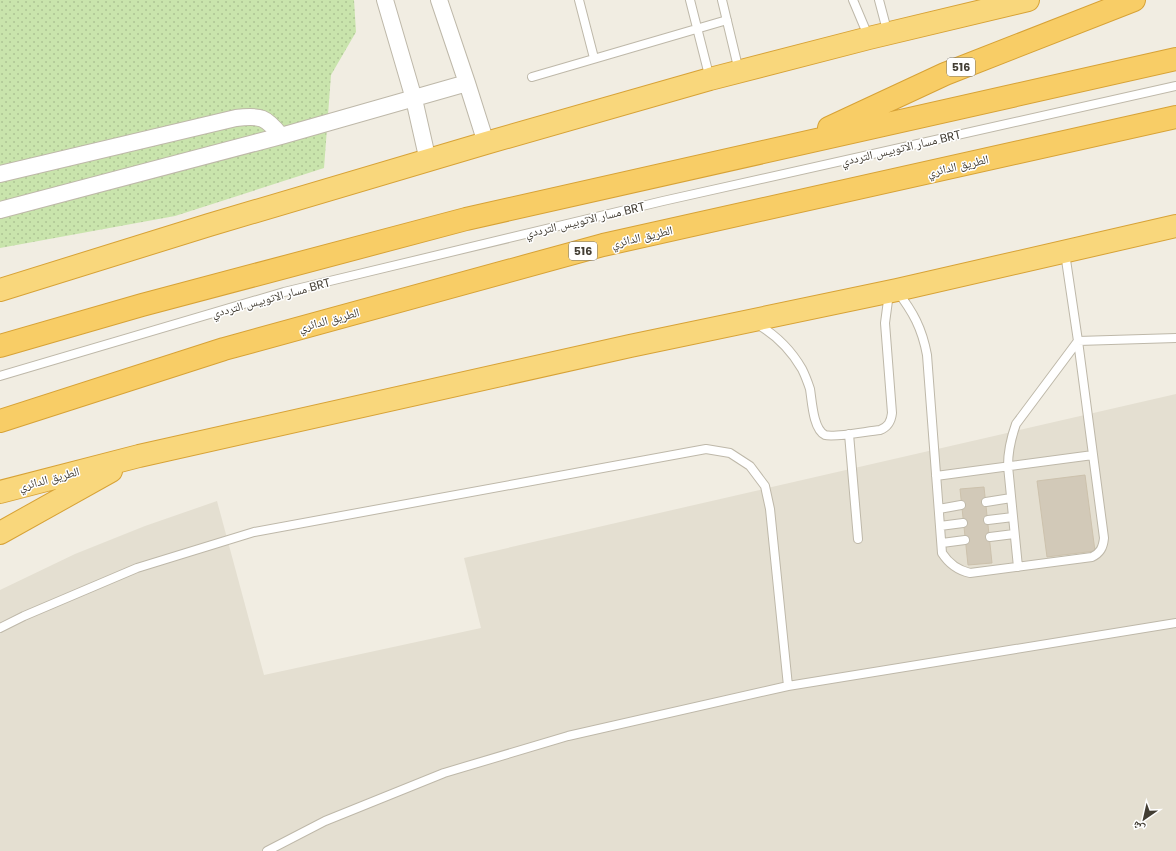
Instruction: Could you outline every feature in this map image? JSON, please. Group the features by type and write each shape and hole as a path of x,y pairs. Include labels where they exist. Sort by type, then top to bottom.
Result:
{"highway":[{"path":"0,290 210,225 486,143 710,79 1028,0"},
{"name":"516","path":"793,145 945,74 1134,0"},
{"name":"516","path":"0,346 142,305 466,219 1176,59"},
{"name":"الطريق الدائري","path":"0,421 224,349 603,245 1176,116"},
{"name":"الطريق الدائري","path":"0,492 139,456 615,349 893,291 1176,226"},
{"path":"0,533 139,456"}],"street":[{"path":"385,0 414,99 428,161"},
{"path":"439,0 486,143"},
{"path":"0,210 281,136 467,83"},
{"path":"0,174 236,118 254,116 270,122 281,136"}],"lane":[{"path":"579,0 594,58"},
{"path":"690,0 710,79"},
{"path":"722,0 739,72"},
{"path":"853,0 879,36"},
{"path":"879,0 879,36"},
{"path":"532,77 727,20"},
{"name":"مسار الاتوبيس الترددي BRT","path":"0,376 284,292 663,201 1176,86"},
{"path":"893,291 914,314 920,327 927,355 942,553 956,568 970,573 1092,557 1101,549 1104,538 1078,341 1064,252"},
{"path":"751,321 780,341 802,370 809,387 819,430 826,435 831,436 880,430 885,428 892,419 885,323 893,291"},
{"path":"1078,341 1176,338"},
{"path":"1018,567 1008,466 1008,450 1016,424 1078,341"},
{"path":"849,434 858,539"},
{"path":"0,628 24,616 137,568 254,532 706,449 730,453 750,466 764,486 770,509 788,686"},
{"path":"936,476 1092,455"},
{"path":"986,502 1011,498"},
{"path":"939,509 962,505"},
{"path":"988,520 1013,517"},
{"path":"940,526 963,523"},
{"path":"990,538 1014,534"},
{"path":"942,543 965,540"},
{"path":"267,851 325,821 444,773 568,736 788,686 1176,623"}],"shaded area":[{"path":"1176,394 1176,851 0,851 0,590 75,554 145,526 217,501 264,675 481,628 464,558"}],"green space":[{"path":"0,0 354,0 356,32 331,75 324,168 175,216 0,248"}],"building":[{"path":"1085,475 1095,551 1047,557 1037,481"},
{"path":"984,487 992,563 968,565 960,489"}]}
